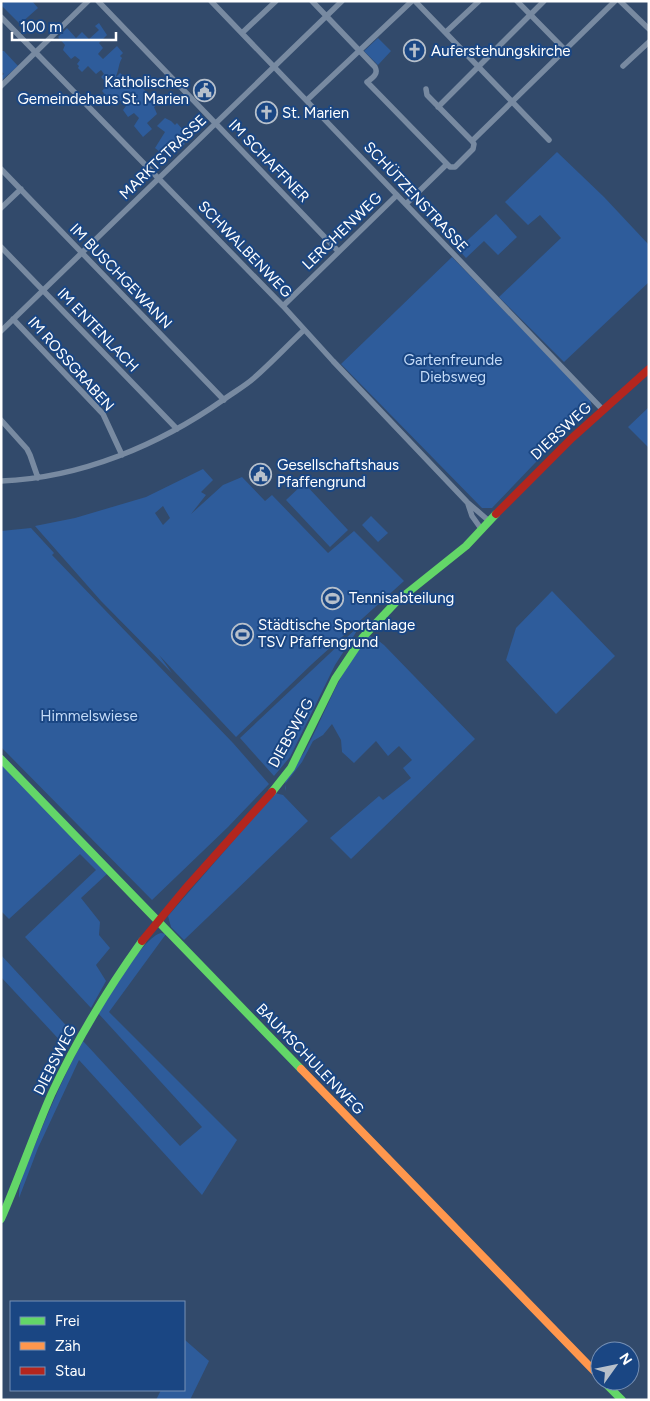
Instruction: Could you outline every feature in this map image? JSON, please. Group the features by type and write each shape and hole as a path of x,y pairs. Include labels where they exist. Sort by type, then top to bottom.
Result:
{"main road":[{"name":"DIEBSWEG","path":"1,1219 62,1072 97,1010 157,920 291,768 335,678 354,650 372,627 406,592 459,551 482,530 487,519 649,368"},
{"name":"BAUMSCHULENWEG","path":"1,759 590,1368"},
{"path":"613,1391 622,1400"}],"street":[{"path":"1,86 88,1"},
{"name":"IM SCHAFFNER","path":"98,1 338,251"},
{"name":"SCHÜTZENSTRASSE","path":"211,1 308,100 603,410"},
{"path":"242,33 276,1"},
{"path":"312,1 377,69 376,74 368,82 450,167 455,167 473,149 474,144 426,95 426,89"},
{"name":"MARKTSTRASSE","path":"1,331 342,1"},
{"path":"308,100 413,1 446,32 550,140"},
{"path":"446,32 479,1"},
{"path":"517,1 565,50"},
{"path":"438,107 544,1"},
{"path":"472,141 615,1"},
{"path":"620,1 649,29"},
{"name":"SCHWALBENWEG","path":"1,16 282,306 467,502 487,519"},
{"path":"623,66 649,42"},
{"path":"406,204 447,164"},
{"name":"IM BUSCHGEWANN","path":"1,169 224,400"},
{"path":"1,208 21,189"},
{"name":"LERCHENWEG","path":"282,306 397,195"},
{"name":"IM ENTENLACH","path":"1,247 177,430"},
{"name":"IM ROSSGRABEN","path":"13,319 103,414 122,455"},
{"path":"1,481 38,478 67,472 122,455 177,430 254,378 304,330"},
{"path":"1,420 27,449 38,478"},
{"name":"SCHWALBENWEG","path":"467,502 472,516 482,530"}],"green space":[{"path":"5,1 32,1 38,8 20,24 1,5"},
{"path":"99,23 107,35 99,43 103,48 98,54 103,59 117,46 123,53 120,56 122,58 115,78 120,73 130,82 134,79 153,99 158,96 163,100 154,107 157,114 147,123 152,129 143,137 134,126 139,118 134,113 128,117 123,110 126,106 115,96 110,100 102,91 108,84 101,77 104,74 101,70 96,74 88,66 82,72 77,64 80,60 75,56 71,59 63,50 65,45 58,37 67,28 76,38 82,32 89,39 99,30 95,26"},
{"path":"378,38 391,51 378,65 364,51"},
{"path":"1,51 4,51 18,66 1,81 1,76 4,74 1,71"},
{"path":"165,118 175,125 177,123 185,135 181,139 185,144 179,149 174,145 167,152 169,158 162,150 160,152 155,148 165,132 157,126"},
{"path":"557,152 604,197 649,245 649,282 564,362 499,297 561,238 540,215 528,225 505,202"},
{"path":"496,214 517,237 498,255 484,241 466,258 458,249"},
{"name":"Gartenfreunde Diebsweg","path":"452,257 590,399 592,407 492,508 482,508 341,364"},
{"path":"649,407 649,448 628,427"},
{"name":"Städtische Sportanlage TSV Pfaffengrund","path":"203,469 213,480 201,492 206,495 191,514 223,485 242,477 265,501 272,495 328,553 354,531 404,581 312,664 236,737 159,655 172,673 101,601 35,526 75,518 146,497","holes":["163,506 170,518 163,525 155,513"]},
{"path":"304,483 348,530 330,547 286,500"},
{"path":"371,516 388,533 378,542 362,525"},
{"name":"Himmelswiese","path":"31,528 54,553 52,555 233,743 269,784 228,827 152,900 1,747 1,531"},
{"path":"552,591 615,656 556,714 506,660 516,628"},
{"path":"362,623 335,665 290,757 274,776 240,738"},
{"path":"369,636 384,645 475,739 351,859 330,838 379,796 383,800 411,778 403,768 412,760 399,746 388,756 376,741 354,763 342,752 341,740 332,724 323,735 313,741 302,762 285,784 313,737 341,677 358,649"},
{"path":"1,763 108,873 81,898 100,922 99,935 110,948 96,965 106,981 91,1008 25,937 96,870 80,854 9,919 1,911"},
{"path":"275,793 283,795 308,821 184,940 171,927 168,916"},
{"path":"161,933 166,934 109,1012 237,1140 202,1195 79,1060 38,1148 19,1198 20,1183 28,1161 58,1090 83,1041 180,1146 202,1127 98,1013 136,955 154,937"},
{"path":"1,955 75,1035 66,1047 1,977"},
{"path":"185,1340 209,1361 190,1400 156,1400 160,1391 185,1391"}],"traffic: fast":[{"path":"272,792 291,768 335,679 363,637 396,602 466,546 496,514"},
{"path":"1,759 301,1069"},
{"path":"1,1219 44,1110 71,1055 93,1016 142,941"},
{"path":"613,1391 622,1400"}],"traffic: slow":[{"path":"301,1069 590,1367"}],"traffic: jam":[{"path":"496,514 572,438 649,369"},
{"path":"142,941 185,889 272,792"}],"place":[{"name":"Auferstehungskirche","path":"415,51"},
{"name":"Katholisches Gemeindehaus St. Marien","path":"205,91"},
{"name":"St. Marien","path":"266,113"},
{"name":"Gesellschaftshaus Pfaffengrund","path":"261,474"},
{"name":"Tennisabteilung","path":"333,598"},
{"name":"Städtische Sportanlage TSV Pfaffengrund","path":"242,634"}]}
